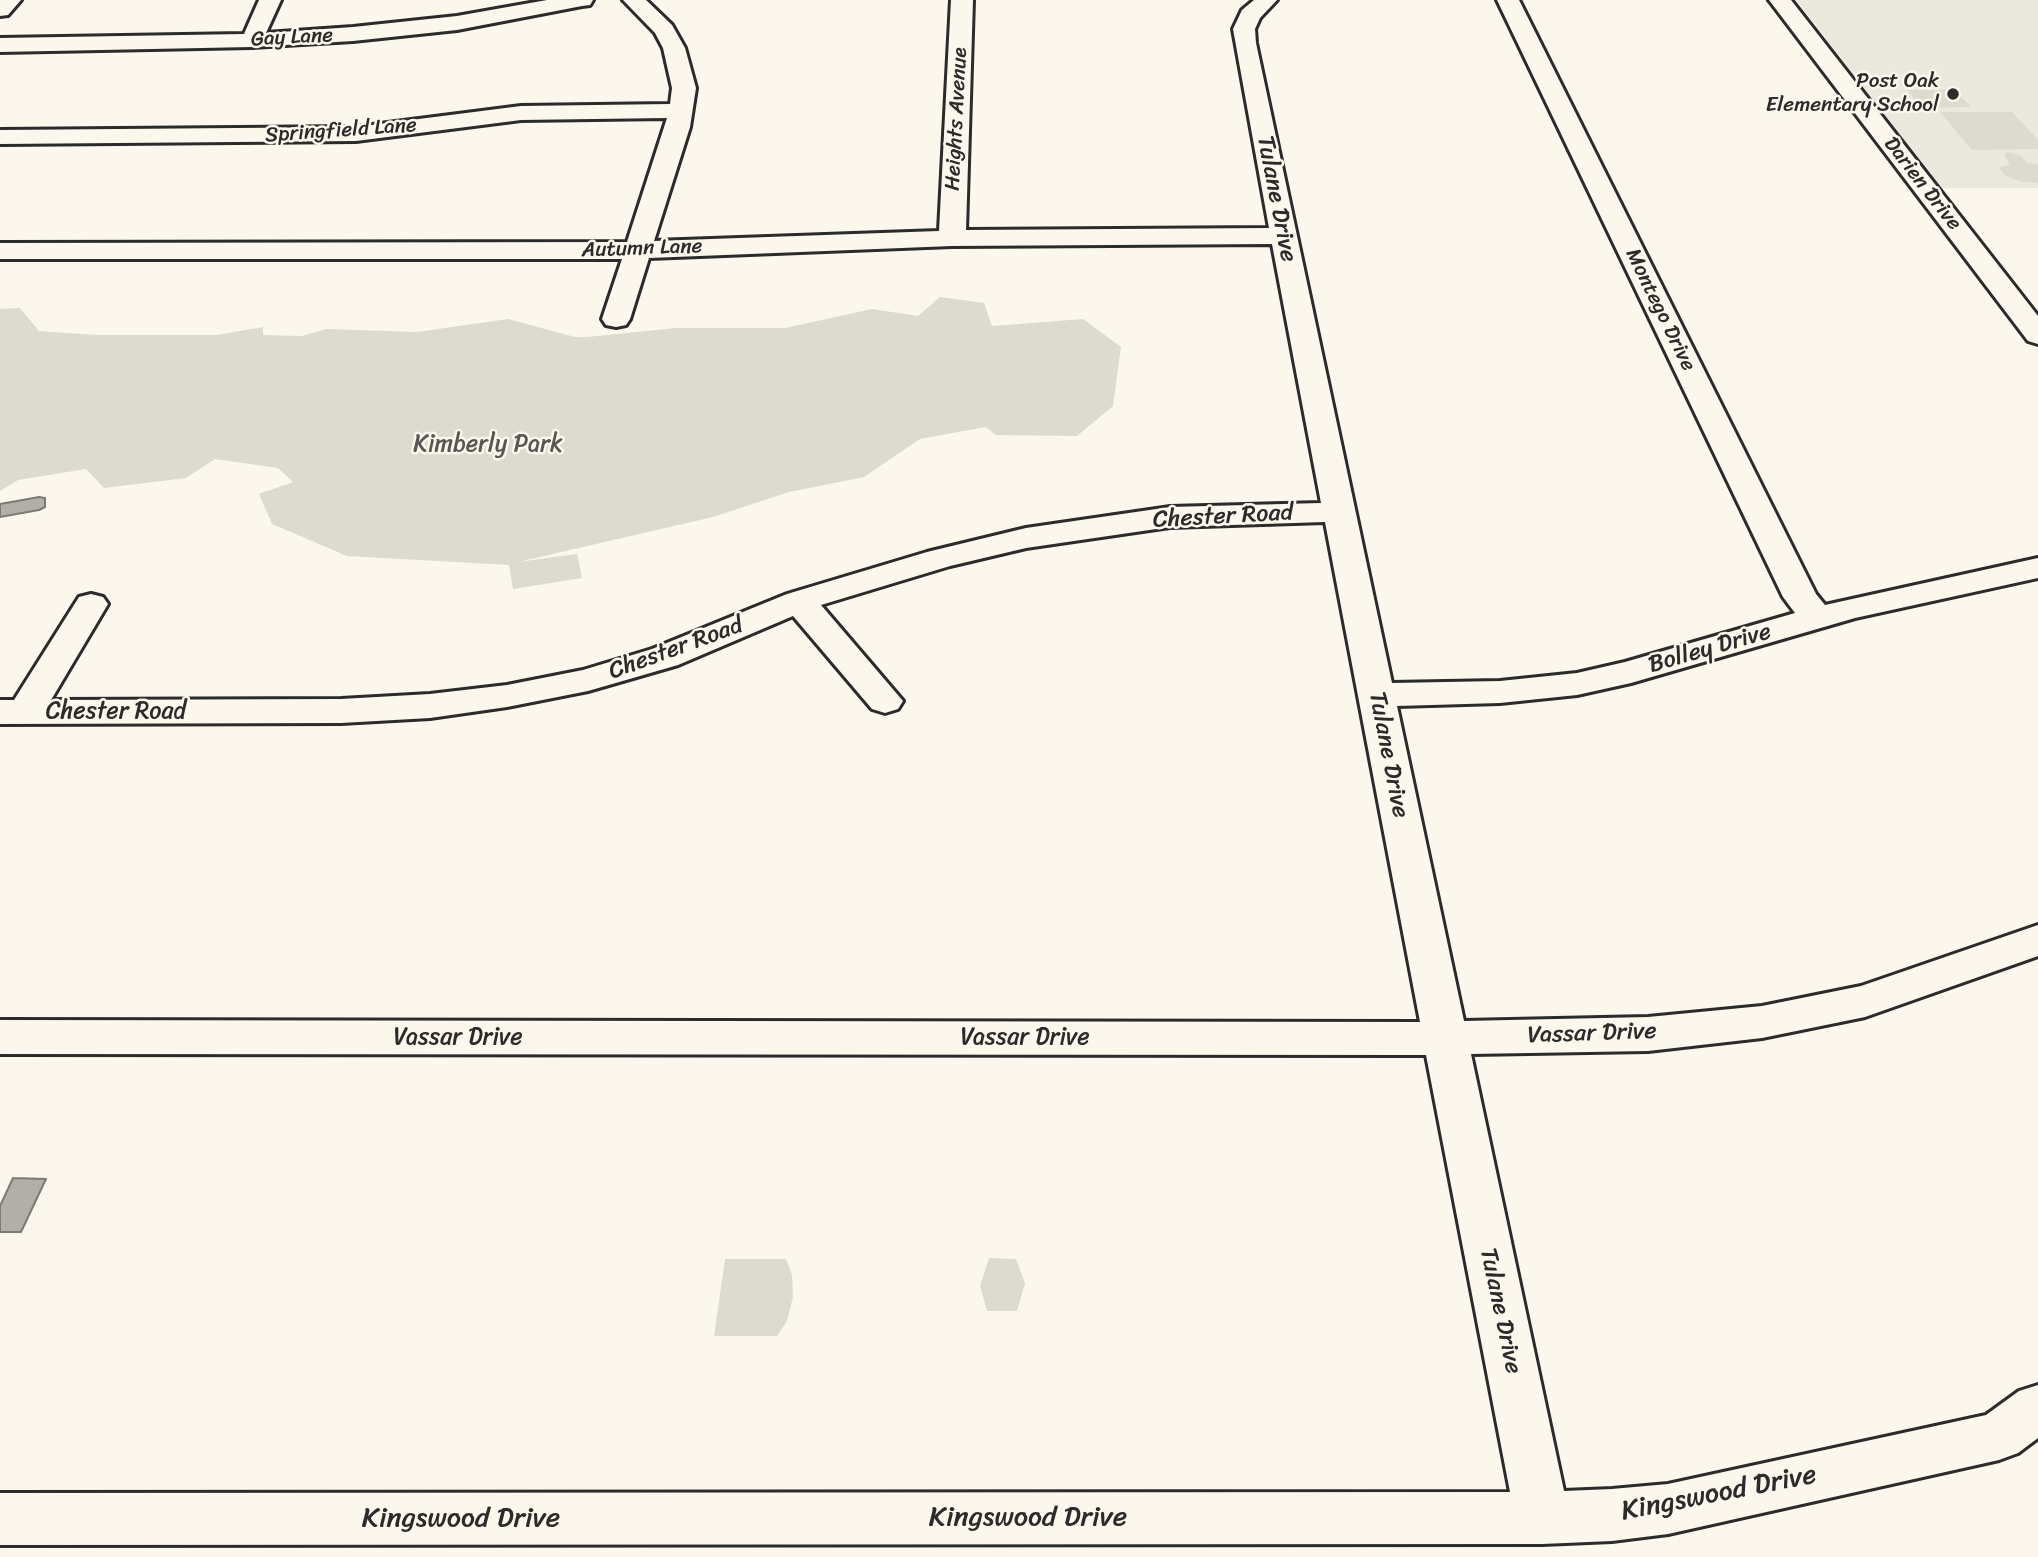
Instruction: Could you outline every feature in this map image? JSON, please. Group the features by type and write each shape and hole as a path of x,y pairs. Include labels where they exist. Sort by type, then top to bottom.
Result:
{"street":[{"path":"0,9 10,0"},
{"path":"252,40 270,0"},
{"name":"Gay Lane","path":"0,44 252,40 353,34 457,23 582,0"},
{"path":"616,319 681,111 684,88 674,48 664,30 634,0"},
{"name":"Heights Avenue","path":"951,238 962,0"},
{"name":"Tulane Drive","path":"1266,0 1250,15 1244,29 1245,43 1542,1518"},
{"name":"Montego Drive","path":"1508,0 1800,597 1817,617"},
{"name":"Darien Drive","path":"1780,0 2038,335"},
{"name":"Springfield Lane","path":"0,137 316,136 402,130 521,113 681,111"},
{"name":"Autumn Lane","path":"0,251 639,250 951,238 1283,236"},
{"name":"Chester Road","path":"13,712 341,711 430,706 507,696 588,680 665,657 799,601 939,559 1027,538 1170,517 1340,512"},
{"name":"Bolley Drive","path":"1376,695 1500,692 1577,684 1630,672 1817,617 2038,568"},
{"path":"799,601 885,701"},
{"path":"13,712 91,604"},
{"name":"Vassar Drive","path":"0,1037 1444,1038 1648,1034 1762,1022 1865,1001 2038,940"},
{"name":"Kingswood Drive","path":"0,1519 1542,1518 1668,1509 1986,1439 1999,1436 2038,1408"}],"shaded area":[{"name":"Post Oak Elementary School","path":"1796,0 2038,0 2038,188 1941,188"},
{"path":"45,498 45,507 0,517 0,504"},
{"path":"13,1178 46,1179 21,1232 0,1232 0,1206"}],"green space":[{"path":"1907,90 1955,90 1971,107 1922,108"},
{"path":"1940,112 2012,112 2038,140 2038,149 1972,150"},
{"path":"2006,152 2020,155 2027,163 2038,164 2038,183 2022,182 2006,176 1999,168 2010,164 2004,155"},
{"name":"Kimberly Park","path":"940,297 984,303 992,326 1083,319 1121,347 1113,406 1077,436 996,435 986,427 920,439 864,477 789,492 713,517 518,562 577,554 582,578 513,589 509,565 347,556 272,524 259,494 293,482 278,468 215,459 186,478 104,488 86,469 18,480 0,491 0,309 20,308 39,331 97,335 217,335 263,327 263,335 302,336 326,329 417,332 508,319 575,337 587,337 676,328 785,328 872,309 918,316"},
{"path":"989,1258 1016,1259 1025,1283 1017,1311 987,1311 980,1286"},
{"path":"725,1259 786,1259 792,1275 793,1297 787,1321 777,1336 714,1336"}],"place":[{"name":"Post Oak Elementary School","path":"1953,94"}]}
